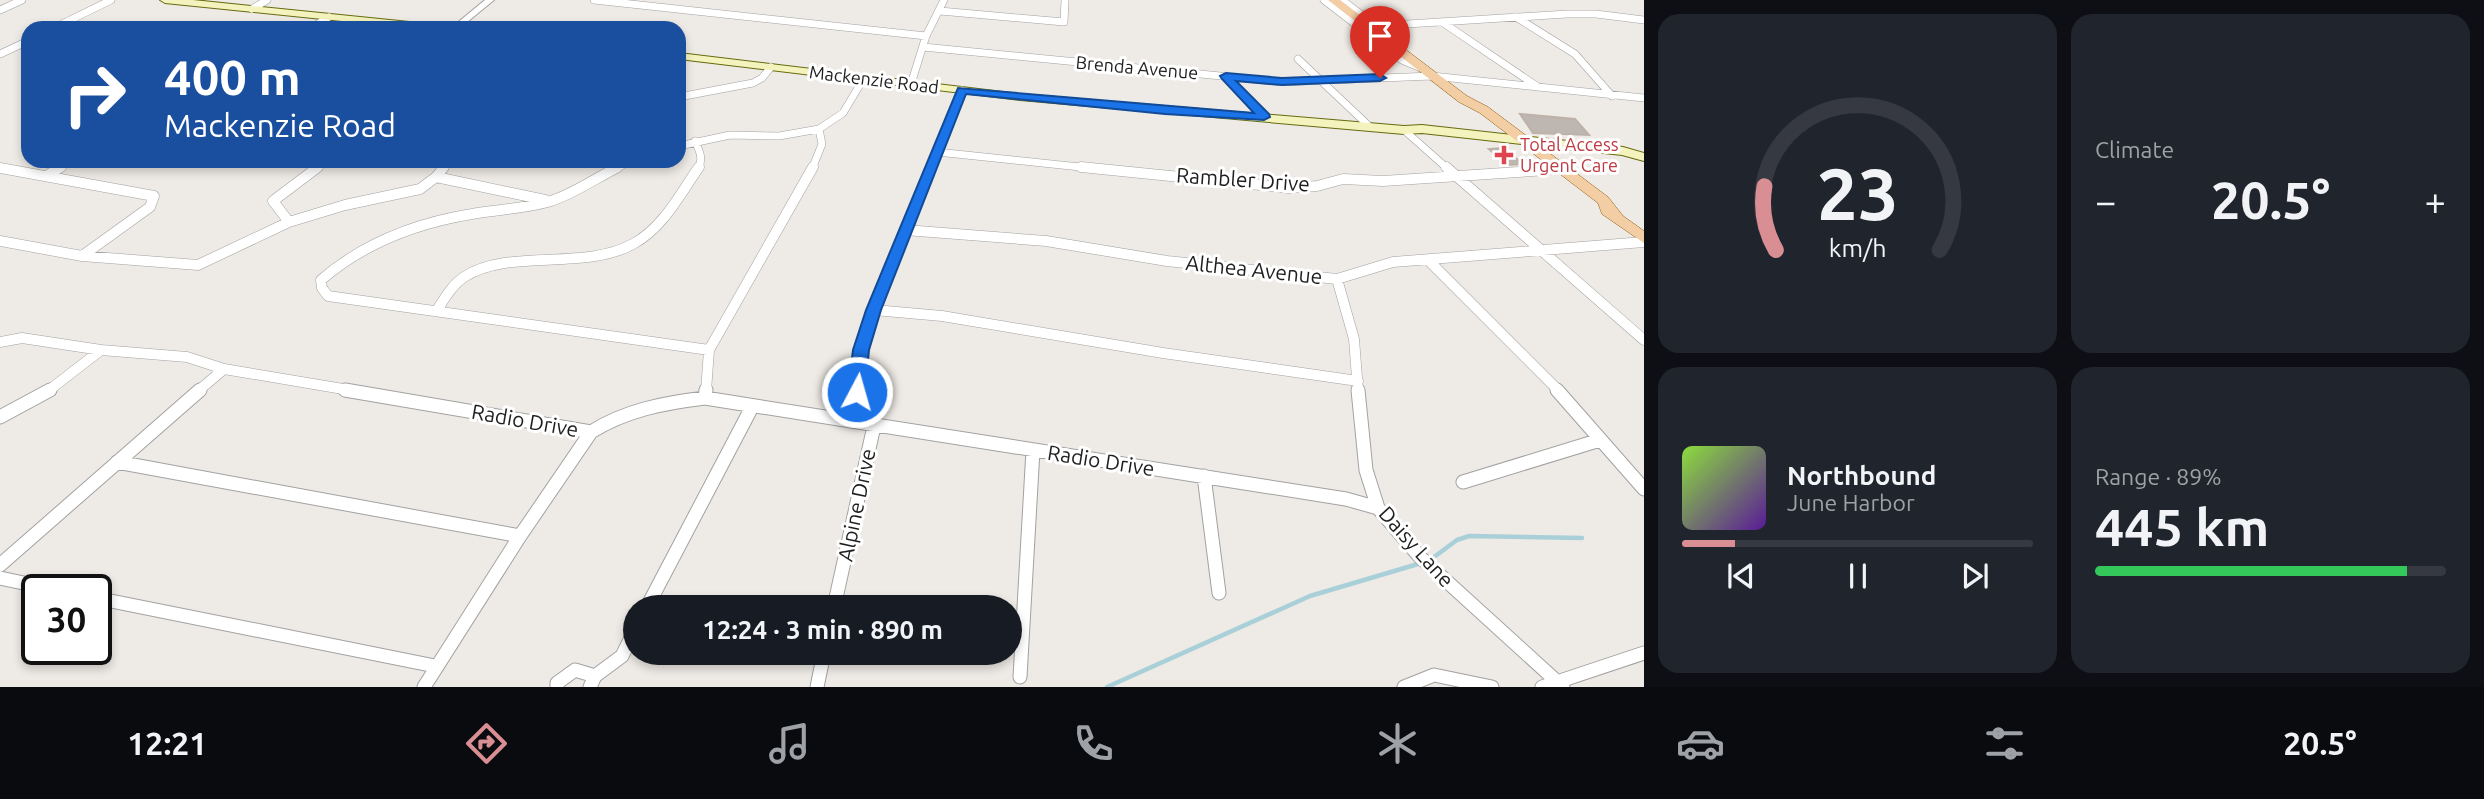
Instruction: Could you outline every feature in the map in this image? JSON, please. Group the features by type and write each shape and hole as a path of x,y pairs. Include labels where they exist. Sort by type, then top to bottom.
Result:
{"main road":[{"path":"165,0 351,21"},
{"path":"1333,0 1463,99 1472,111 1603,200 1616,216 1644,240"},
{"name":"Mackenzie Road","path":"686,58 962,90 1404,130 1426,136 1520,143 1629,158 1644,157"},
{"path":"1520,143 1548,170 1590,201 1616,216"}],"street":[{"path":"0,10 22,0"},
{"path":"68,21 111,0"},
{"path":"252,9 267,0"},
{"path":"464,21 491,0"},
{"path":"594,0 926,36"},
{"path":"911,84 926,36 944,0"},
{"path":"940,11 1064,22 1065,0"},
{"path":"1324,0 1402,60 1427,72"},
{"path":"1342,0 1391,37 1394,47"},
{"path":"1376,26 1596,14 1640,19 1644,31"},
{"path":"322,21 329,17"},
{"path":"1516,17 1575,54 1612,96"},
{"path":"1442,22 1540,88"},
{"path":"0,54 21,44"},
{"name":"Brenda Avenue","path":"923,47 1282,82 1427,72 1540,88 1644,98"},
{"path":"1298,59 1370,127"},
{"path":"686,96 753,83 762,78 771,67"},
{"path":"1226,76 1264,117"},
{"path":"686,144 730,135 779,136 819,129 844,113 863,78"},
{"name":"Alpine Drive","path":"837,595 874,426 860,407 857,392 861,350 905,230 962,90"},
{"path":"705,398 709,351 821,153 819,129"},
{"path":"1404,130 1644,340"},
{"path":"437,310 451,289 469,274 497,267 609,252 633,244 662,219 701,164 701,154 695,141"},
{"name":"Rambler Drive","path":"937,152 1289,188 1317,186 1343,178 1383,181 1548,170"},
{"path":"0,168 155,196 150,207 82,256"},
{"path":"46,176 59,168"},
{"path":"289,222 273,201 317,168"},
{"path":"0,241 82,256 198,265 289,222 345,205 414,192 436,177 443,168"},
{"path":"617,168 551,201 461,215 358,251 335,265 321,280 322,288 327,296 709,351"},
{"path":"436,177 551,201"},
{"name":"Althea Avenue","path":"905,230 969,233 1167,261 1337,279 1393,262 1644,240"},
{"path":"1428,260 1539,371 1644,489"},
{"name":"Daisy Lane","path":"1337,279 1355,343 1363,460 1370,492 1378,508 1455,590 1526,650 1561,685"},
{"path":"874,310 942,316 1163,353 1358,381"},
{"name":"Radio Drive","path":"0,342 22,338 101,350 187,357 223,369 591,432 632,412 673,401 705,398 1346,499 1378,508"},
{"path":"0,417 46,393 101,350"},
{"path":"0,565 223,369"},
{"path":"653,595 752,407"},
{"path":"424,687 520,536 591,432"},
{"path":"1463,482 1601,440"},
{"path":"1020,677 1033,450"},
{"path":"117,462 520,536"},
{"path":"1204,476 1219,593"},
{"path":"0,578 21,582"},
{"path":"112,601 435,666"},
{"path":"1542,687 1561,685 1644,653"},
{"path":"557,687 557,683 575,670 593,682 623,654"},
{"path":"817,687 822,665"},
{"path":"1404,687 1420,678 1434,675 1492,687"}],"building":[{"path":"1520,114 1575,119 1589,135 1533,133"},
{"name":"Total Access Urgent Care","path":"1503,148 1523,164 1508,165 1489,149"}],"waterway":[{"path":"1434,557 1457,540 1469,536 1582,538"},
{"path":"1107,687 1310,596 1418,564"}],"place":[{"name":"Total Access Urgent Care","path":"1504,155"}],"route":[{"path":"857,392 861,350 874,310 962,90 1264,117 1226,76 1282,82 1380,78"}]}
